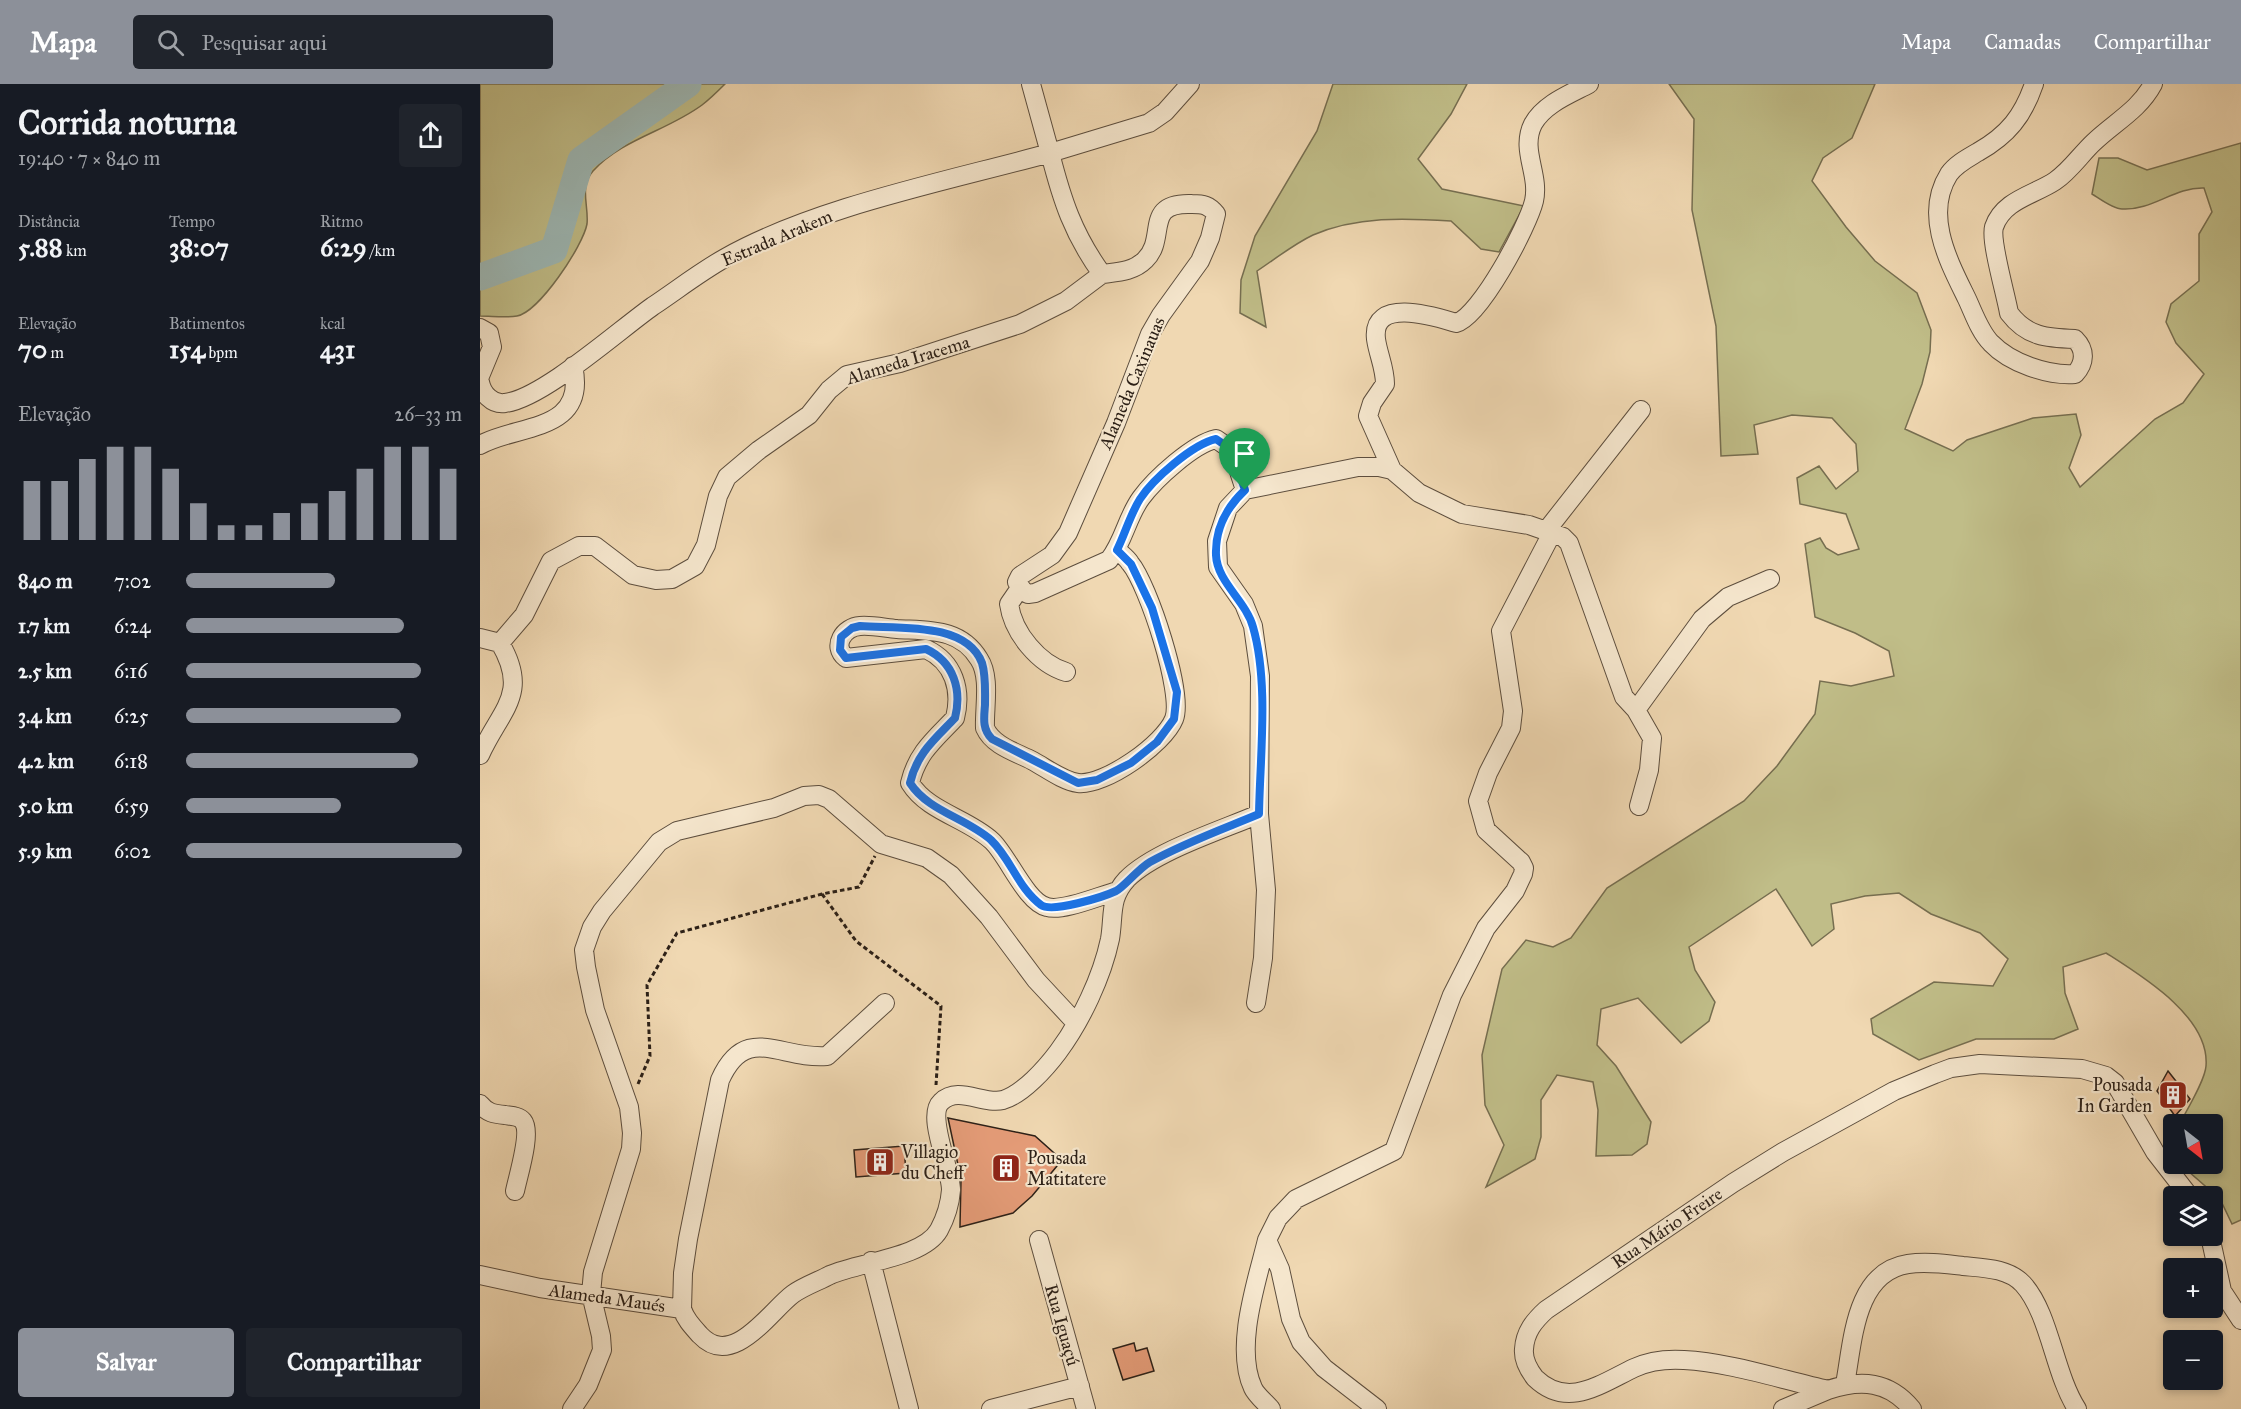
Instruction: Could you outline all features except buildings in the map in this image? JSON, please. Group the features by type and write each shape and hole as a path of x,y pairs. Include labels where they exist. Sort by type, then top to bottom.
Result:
{"street":[{"path":"1031,84 1073,228 1102,274"},
{"name":"Estrada Arakem","path":"480,382 489,398 502,404 518,400 573,366 631,321 724,258 760,241 865,204 1149,123 1165,112 1191,84"},
{"path":"1589,84 1559,99 1534,122 1527,147 1533,176 1534,202 1487,295 1475,311 1464,321 1456,323 1415,313 1392,313 1382,320 1377,328 1376,339 1383,362 1385,384 1372,403 1368,416 1392,470 1419,493 1462,514 1529,525 1563,537 1569,543 1624,697 1636,710 1652,738 1649,770 1639,806"},
{"path":"2034,84 2021,117 2010,130 1959,164 1949,174 1942,192 1940,233 1947,259 1991,343 2022,363 2064,375 2075,374 2081,368 2083,353 2080,344 2075,339 2039,337 2024,330 2009,313 1994,247 1994,228 2004,211 2013,203 2065,173 2093,143 2143,100 2153,84"},
{"name":"Alameda Caxinauas","path":"1020,582 1052,555 1068,533 1116,423 1150,334 1200,261 1210,238 1216,214 1203,204 1177,204 1167,207 1159,220 1147,258 1134,269 1102,274"},
{"name":"Alameda Iracema","path":"500,643 524,615 551,561 579,546 595,546 633,575 656,580 672,579 695,566 706,545 718,496 727,477 759,450 809,415 829,390 847,375 900,363 1020,324 1065,300 1102,274"},
{"path":"480,328 489,333 492,347 480,376"},
{"path":"480,445 490,440 532,430 556,419 574,392 577,383 573,366"},
{"path":"1271,1409 1253,1388 1247,1362 1247,1326 1267,1240 1278,1218 1296,1199 1394,1151 1452,995 1470,956 1486,928 1515,891 1523,874 1521,862 1486,830 1478,801 1485,780 1511,728 1513,711 1501,631 1549,532 1641,410"},
{"path":"1066,672 1051,668 1039,658 1016,625 1009,604 1020,582 1028,594 1109,560 1117,550 1141,498 1164,475 1205,441 1216,439 1232,450 1245,490"},
{"path":"1256,1003 1263,958 1266,890 1259,814 1261,699 1257,647 1244,604 1218,567 1217,541 1228,508 1245,490 1358,467 1392,470"},
{"path":"1117,550 1131,564 1143,586 1177,692 1174,719 1157,742 1131,763 1097,780 1078,783 1001,745 988,735 985,728 984,677 981,662 961,639 935,630 860,626 845,633 840,642 840,650 846,658 926,649 946,663 958,690 955,718 926,746 913,770 910,783 922,798 991,840 1002,853 1020,883 1042,906 1056,908 1118,891 1126,880 1151,861 1259,814"},
{"path":"1636,710 1702,619 1728,597 1770,579"},
{"path":"480,638 500,643 512,662 515,675 513,689 480,755"},
{"path":"572,1409 588,1385 602,1350 602,1336 591,1294 593,1272 630,1149 632,1133 629,1107 595,1010 584,950 592,927 602,911 659,842 677,831 774,808 813,795 838,805 881,844 927,858 951,875 989,917 1036,980 1076,1023"},
{"name":"Alameda Maués","path":"480,1275 540,1288 682,1308 686,1319 706,1341 723,1345 739,1342 755,1331 794,1293 833,1274 908,1252 924,1244 937,1233 947,1213 950,1181 934,1116 940,1102 948,1097 960,1095 1003,1100 1020,1090 1057,1053 1076,1023 1095,981 1110,939 1111,911 1118,891"},
{"path":"682,1308 683,1273 688,1239 720,1080 729,1060 744,1049 755,1048 802,1057 827,1056 885,1003"},
{"name":"Rua Mário Freire","path":"1912,1409 1900,1395 1878,1385 1836,1387 1683,1360 1646,1364 1588,1394 1566,1399 1545,1390 1532,1374 1523,1354 1524,1340 1530,1327 1546,1310 1733,1183 1783,1152 1894,1091 1951,1068 1980,1064 2082,1069 2106,1076 2115,1083 2155,1152 2181,1186"},
{"path":"480,1104 485,1111 518,1117 524,1122 527,1133 515,1191"},
{"name":"Rua Iguaçú","path":"1039,1240 1086,1409"},
{"path":"1267,1240 1282,1276 1291,1319 1301,1342 1324,1368 1377,1409"},
{"path":"2212,1246 2222,1291 2241,1320"},
{"path":"872,1261 909,1409"},
{"path":"1783,1409 1836,1387 1860,1306 1871,1288 1886,1274 1907,1264 1941,1263 1984,1268 2012,1275 2029,1293 2066,1391 2078,1409"},
{"path":"991,1409 1080,1386"}],"path":[{"path":"629,1107 650,1056 647,985 677,933 822,894 859,887 881,844"}],"shaded area":[{"path":"480,84 725,84 705,103 674,122 617,151 593,171 585,190 587,224 569,262 537,303 517,316 503,317 480,316"},
{"path":"1333,84 1467,84 1451,114 1418,159 1442,189 1524,206 1499,252 1481,249 1451,221 1399,219 1364,221 1313,235 1257,271 1266,327 1240,313 1241,280 1255,236 1317,131"},
{"path":"1669,84 1875,84 1852,138 1823,158 1812,181 1875,261 1917,293 1931,330 1930,352 1922,384 1905,429 1953,451 1967,440 2033,418 2076,414 2081,435 2069,468 2080,487 2155,419 2183,403 2204,374 2176,343 2166,322 2171,304 2199,281 2199,234 2212,212 2204,188 2183,191 2133,209 2118,209 2092,194 2099,158 2118,158 2147,170 2241,143 2241,1220 2232,1224 2223,1205 2223,1186 2205,1186 2191,1174 2223,1174 2223,1114 2185,1114 2199,1088 2206,1066 2204,1048 2197,1031 2186,1015 2155,986 2106,953 2063,967 2065,993 2078,1029 2054,1039 1976,1039 1919,1060 1873,1034 1871,1019 1934,982 1993,986 2008,959 1980,933 1931,914 1899,893 1865,896 1831,904 1834,929 1812,946 1776,889 1689,947 1695,970 1715,1002 1709,1021 1681,1043 1638,998 1601,1009 1597,1045 1616,1066 1651,1122 1647,1144 1632,1155 1596,1156 1598,1110 1593,1082 1557,1075 1541,1100 1541,1137 1535,1159 1486,1187 1504,1145 1485,1105 1482,1055 1502,969 1526,940 1553,947 1571,938 1607,888 1744,801 1777,766 1815,714 1820,681 1851,686 1894,676 1889,651 1855,633 1815,617 1805,544 1820,538 1826,548 1838,555 1859,549 1846,514 1800,504 1797,478 1819,466 1836,489 1858,471 1856,444 1832,418 1792,415 1754,425 1758,454 1721,456 1716,326 1692,210 1694,119"}],"waterway":[{"path":"480,277 554,250 581,160 688,84"}],"place":[{"name":"Pousada In Garden","path":"2173,1095"},
{"name":"Villagio du Cheff","path":"880,1162"},
{"name":"Pousada Matitatere","path":"1006,1168"}],"route":[{"path":"1216,439 1227,444 1232,450 1245,490 1228,508 1217,541 1216,555 1218,567 1244,604 1253,626 1257,647 1261,699 1259,814 1151,861 1138,869 1118,891 1056,908 1042,906 1020,883 1002,853 991,840 922,798 910,783 918,758 926,746 955,718 958,690 946,663 926,649 846,658 840,650 841,637 852,628 860,626 935,630 961,639 981,662 984,677 985,728 988,735 1001,745 1078,783 1097,780 1131,763 1157,742 1174,719 1177,692 1152,608 1131,564 1117,550 1141,498 1188,453 1205,441 1216,439"}]}
